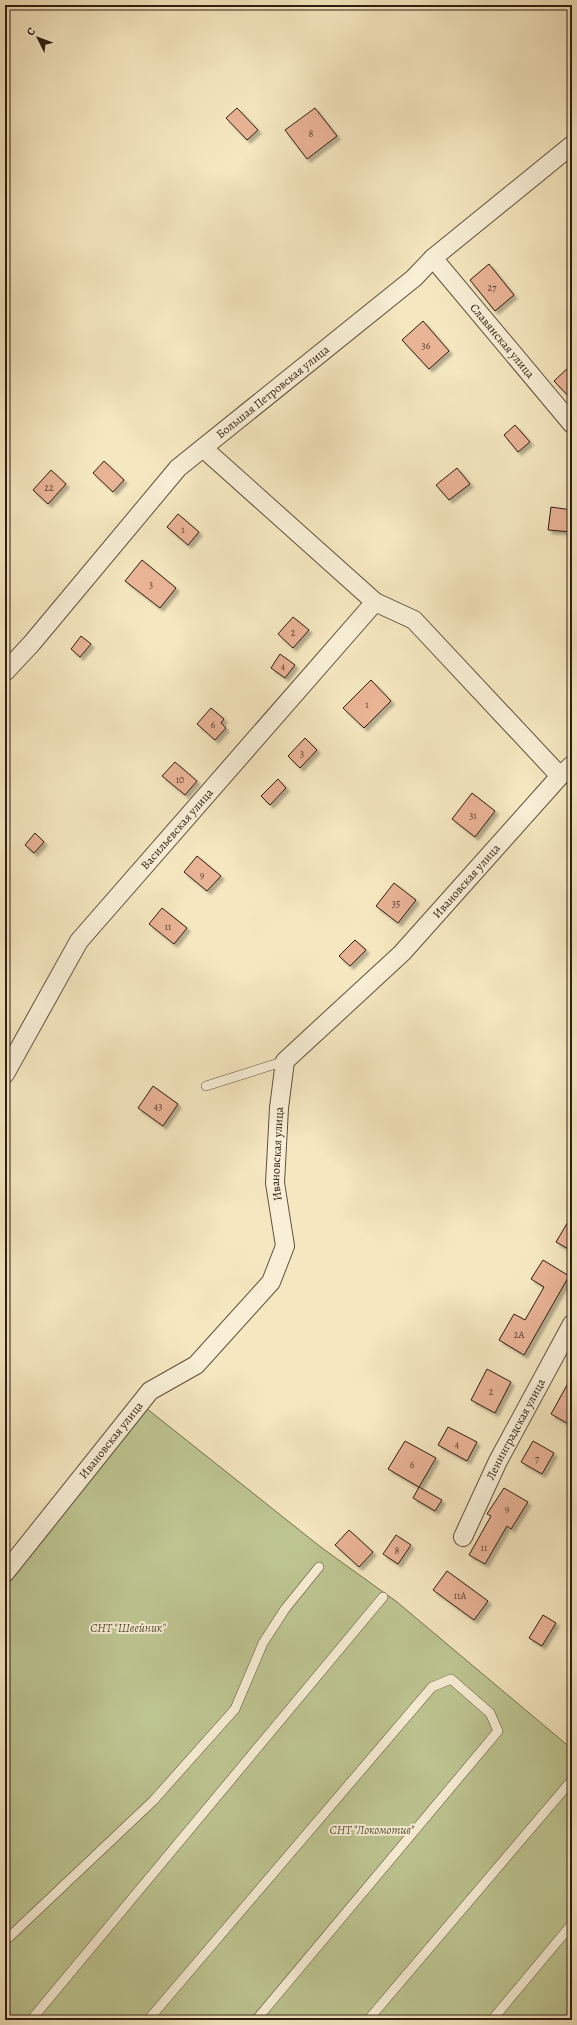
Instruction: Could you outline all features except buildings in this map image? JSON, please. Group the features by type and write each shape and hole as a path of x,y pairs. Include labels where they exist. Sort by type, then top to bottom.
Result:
{"street":[{"name":"Большая Петровская улица","path":"5,672 32,643 178,468 414,278 433,258 572,145"},
{"name":"Славянская улица","path":"433,258 572,424"},
{"path":"203,448 375,602 414,620 566,770"},
{"name":"Васильевская улица","path":"5,1074 79,941 375,602"},
{"name":"Ивановская улица","path":"5,1573 150,1390 196,1365 271,1282 285,1246 275,1183 279,1108 286,1060 402,953 566,770"},
{"name":"Ленинградская улица","path":"463,1537 498,1461 572,1324"}],"lane":[{"path":"206,1086 286,1060"},
{"path":"5,1941 153,1801 234,1708 263,1643 285,1609 320,1567"},
{"path":"31,2020 383,1597"},
{"path":"148,2020 432,1687 451,1679 490,1713 498,1731 256,2020"},
{"path":"368,2020 572,1780"},
{"path":"492,2020 572,1924"}],"green space":[{"name":"СНТ \"Локомотив\"","path":"146,1408 322,1548 397,1602 572,1749 572,2020 5,2020 5,1585"}],"park label":[{"name":"СНТ \"Швейник\"","path":"128,1628"}]}
